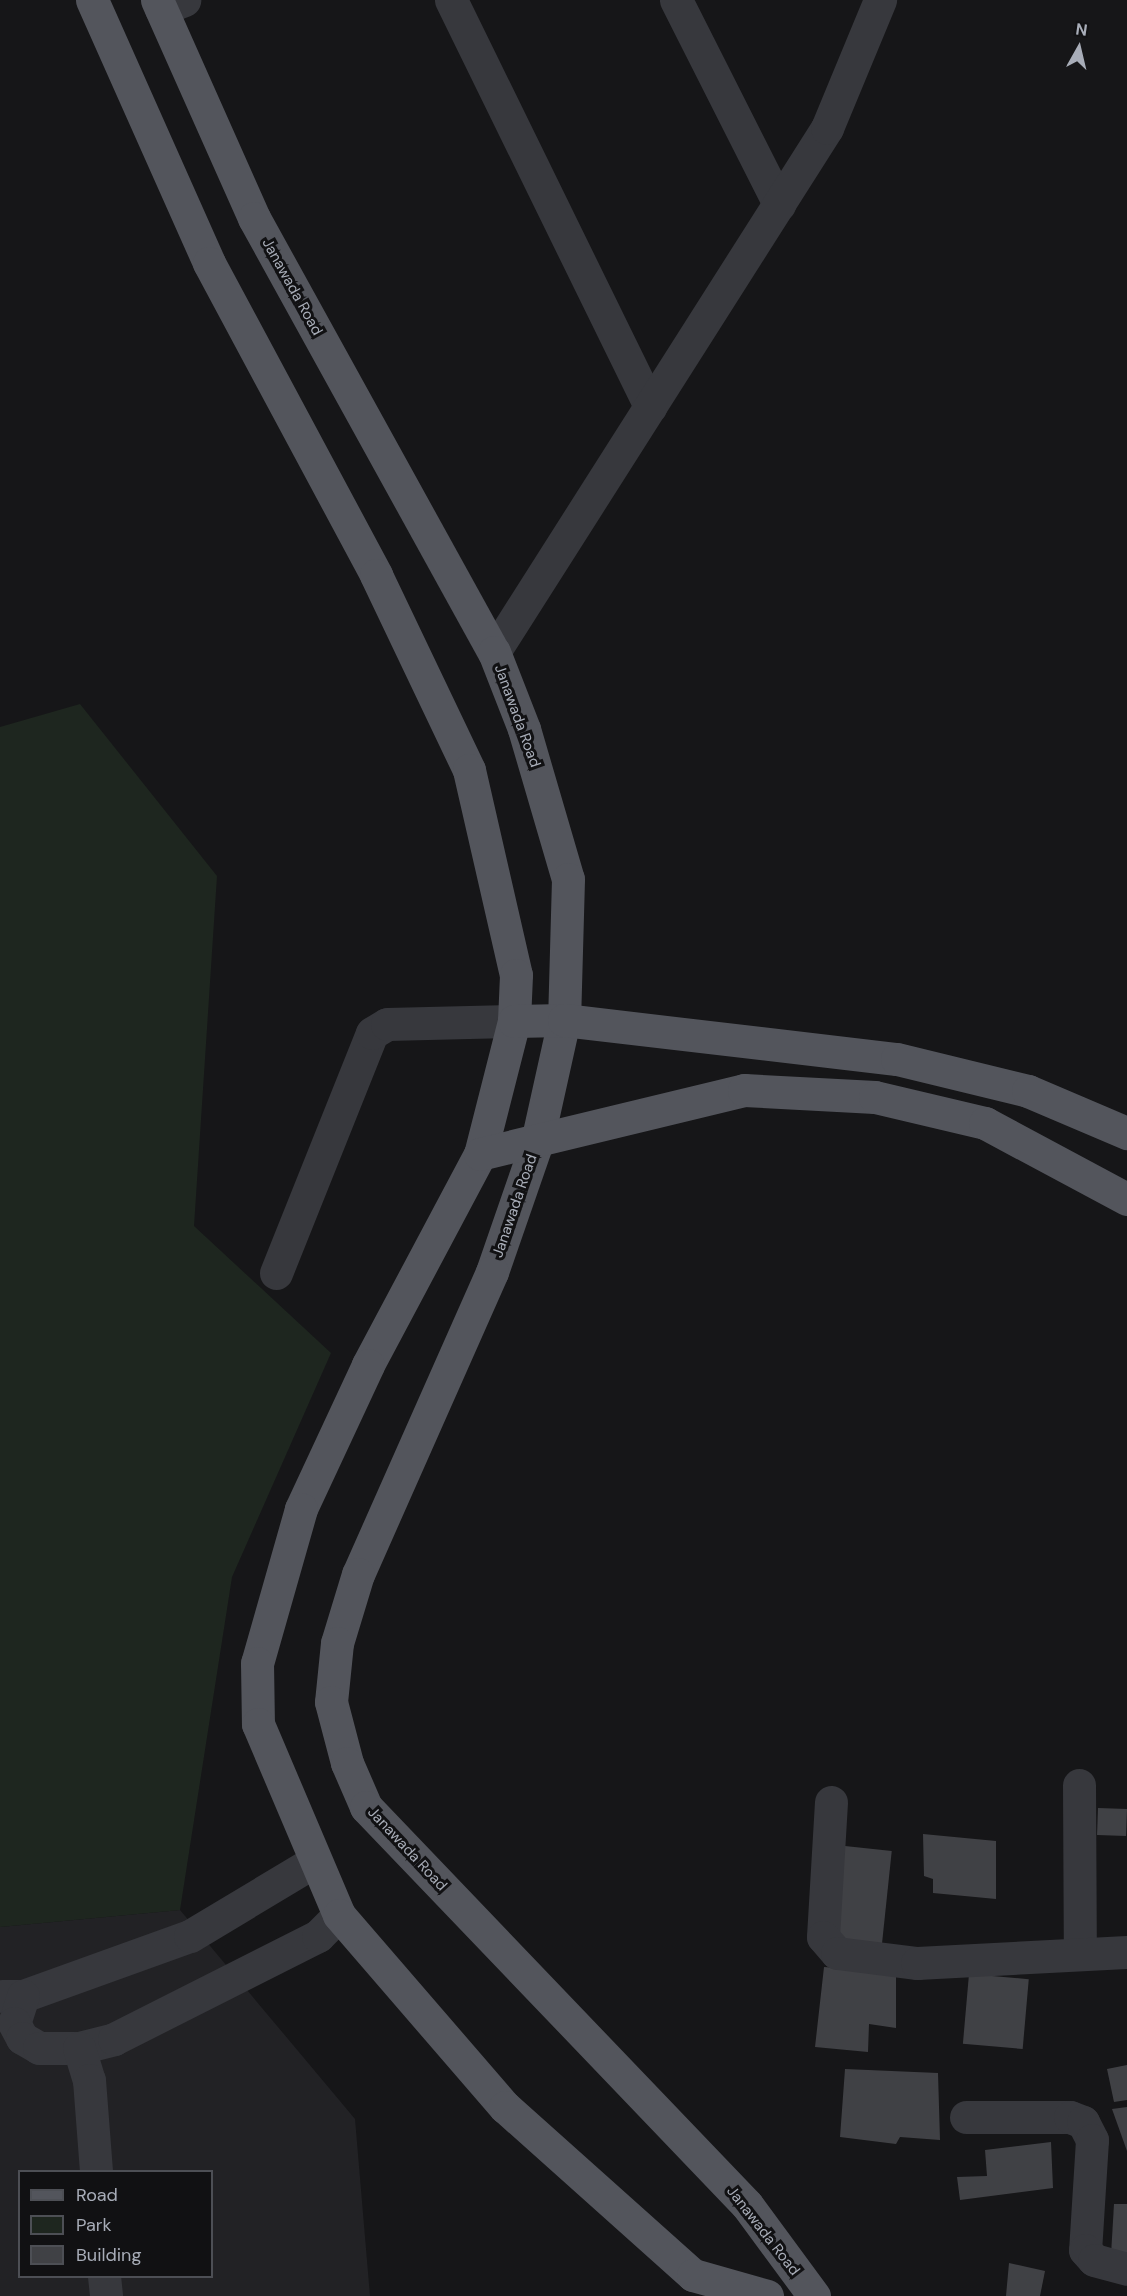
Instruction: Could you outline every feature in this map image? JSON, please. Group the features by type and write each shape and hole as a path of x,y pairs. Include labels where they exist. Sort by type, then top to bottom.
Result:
{"main road":[{"path":"92,0 209,263 376,575 469,770 516,975 514,1021 480,1154 368,1365 301,1509 257,1663 258,1724 313,1862 339,1915 505,2107 693,2275 767,2296"},
{"name":"Janawada Road","path":"167,3 254,218 494,652 524,729 568,879 564,1020 537,1142 492,1272 358,1574 337,1643 331,1702 366,1807 747,2205 814,2296"},
{"path":"514,1021 564,1020 897,1059 1028,1091 1127,1133"},
{"path":"480,1154 744,1090 875,1097 985,1123 1127,1199"}],"street":[{"path":"451,0 650,407"},
{"path":"675,0 779,204"},
{"path":"494,652 827,128 880,0"},
{"path":"276,1273 372,1033 387,1024 514,1021"},
{"path":"1079,1785 1080,1952"},
{"path":"831,1802 823,1937 837,1953 917,1963 1080,1952 1127,1952"},
{"path":"313,1862 190,1936 11,1996 14,2023 22,2038 39,2048 79,2048 114,2038 318,1936 339,1915"},
{"path":"79,2048 89,2080 96,2170"},
{"path":"966,2117 1070,2117 1083,2122 1092,2140 1085,2250 1094,2260 1127,2269"},
{"path":"104,2278 106,2296"}],"shaded area":[{"path":"180,1910 355,2119 370,2296 0,2296 0,1927"}],"green space":[{"path":"80,704 217,876 194,1226 331,1353 232,1577 180,1910 0,1927 0,727"}],"building":[{"path":"1098,1808 1127,1809 1126,1836 1097,1835"},
{"path":"923,1834 996,1841 996,1899 933,1893 933,1879 924,1876"},
{"path":"845,1846 892,1851 881,1954 834,1949"},
{"path":"824,1967 896,1972 896,2028 869,2024 868,2052 815,2047"},
{"path":"969,1974 1029,1979 1023,2049 963,2044"},
{"path":"1127,2065 1127,2100 1114,2102 1107,2069"},
{"path":"845,2069 938,2073 940,2140 900,2137 896,2144 840,2137"},
{"path":"1127,2107 1127,2151 1112,2109"},
{"path":"1051,2142 1053,2188 960,2200 957,2177 987,2176 985,2150"},
{"path":"1114,2204 1127,2204 1127,2254 1111,2255"},
{"path":"1009,2263 1045,2271 1040,2296 1006,2296"}]}
